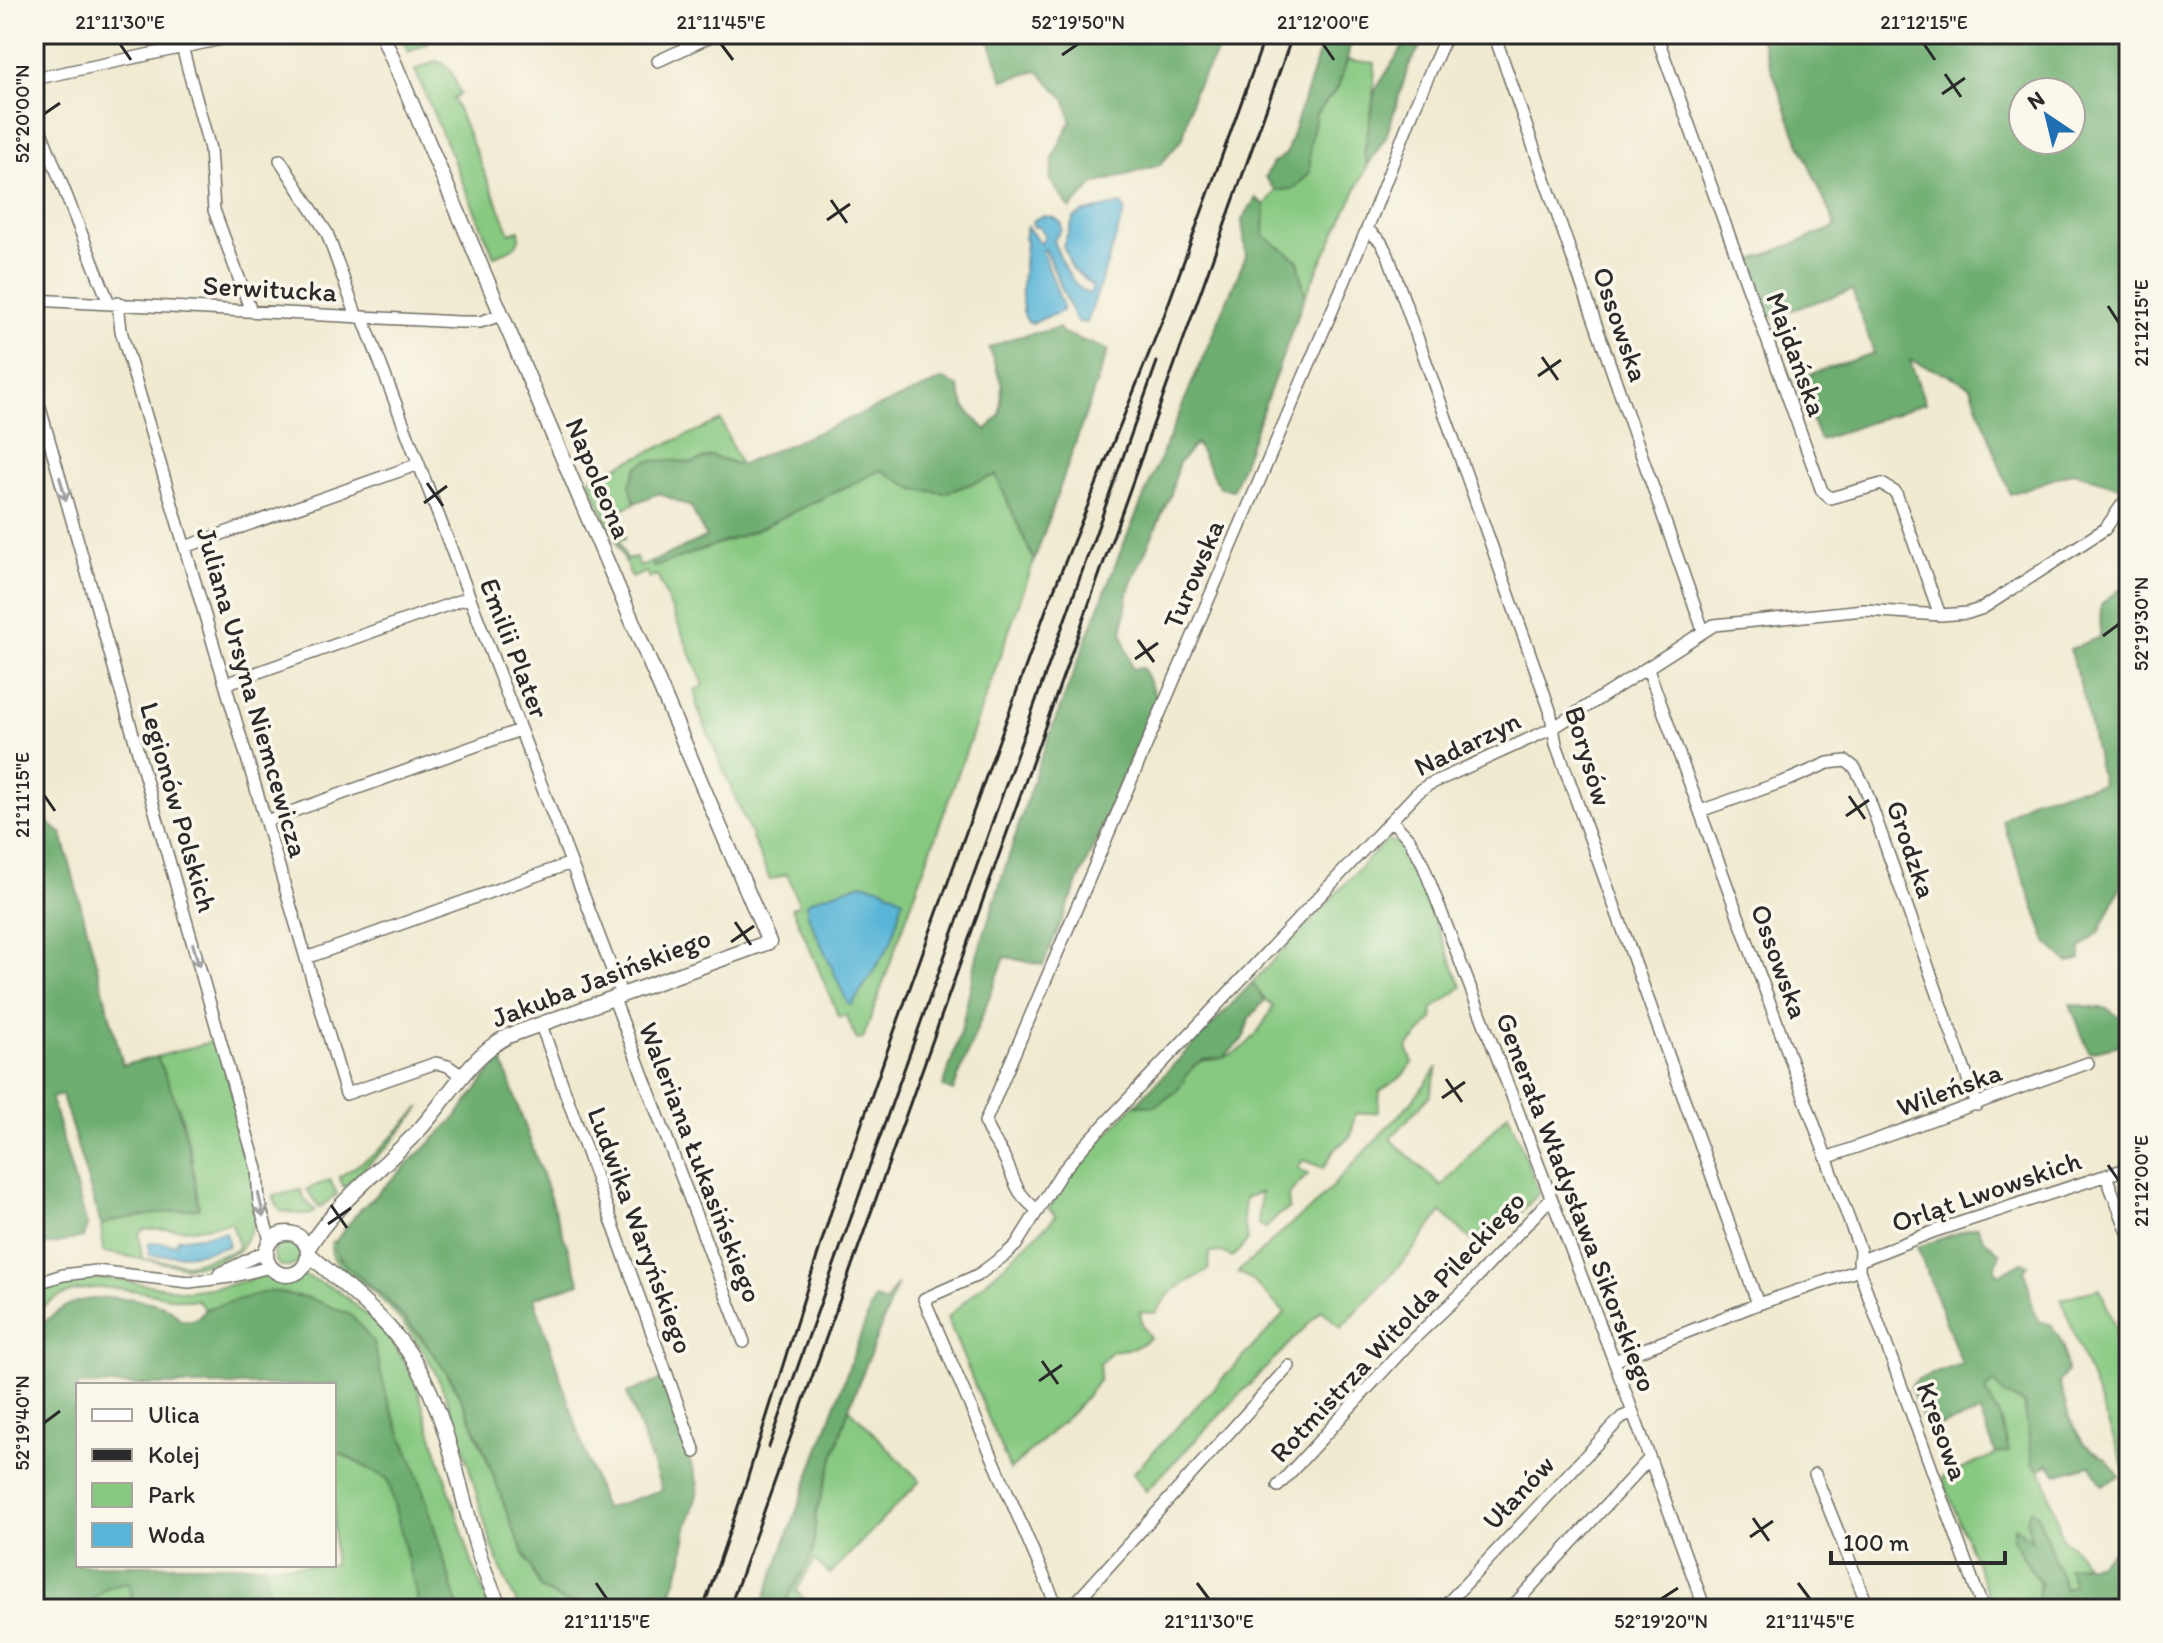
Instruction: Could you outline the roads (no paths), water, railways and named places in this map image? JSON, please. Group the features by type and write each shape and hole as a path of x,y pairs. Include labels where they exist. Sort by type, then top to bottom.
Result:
{"street":[{"path":"34,79 245,34"},
{"name":"Napoleona","path":"382,34 769,942"},
{"path":"658,61 716,34"},
{"name":"Turowska","path":"1038,1211 1020,1196 1003,1154 985,1122 1367,229 1447,34"},
{"name":"Ossowska","path":"1494,34 1703,630"},
{"name":"Majdańska","path":"1656,34 1823,494 1834,497 1882,484 1896,493 1940,615"},
{"path":"182,47 210,149 214,210 251,311"},
{"name":"Juliana Ursyna Niemcewicza","path":"34,114 113,303 346,1094 436,1063 448,1066 462,1076"},
{"name":"Emilii Plater","path":"280,160 327,233 470,597 571,863 618,997"},
{"name":"Borysów","path":"1367,229 1381,242 1388,255 1545,696 1556,744 1758,1304"},
{"name":"Serwitucka","path":"34,300 480,322 502,315"},
{"name":"Legionów Polskich","path":"34,387 257,1169 259,1203 268,1246"},
{"path":"185,547 419,464"},
{"name":"Nadarzyn","path":"1058,1609 924,1299 978,1275 1016,1245 1061,1173 1085,1145 1391,820 1428,785 1553,728 1648,669 1703,630 1727,622 1864,610 1940,615 1968,613 1993,602 2105,529 2129,495"},
{"path":"225,684 470,597"},
{"name":"Ossowska","path":"1648,669 1860,1250 1859,1266"},
{"path":"266,821 520,730"},
{"name":"Grodzka","path":"1700,811 1828,763 1846,761 1855,768 1977,1105"},
{"name":"Generała Władysława Sikorskiego","path":"1391,820 1409,839 1422,862 1614,1361 1705,1609"},
{"path":"306,958 571,863"},
{"name":"Jakuba Jasińskiego","path":"297,1235 341,1205 422,1126 490,1046 508,1036 769,942"},
{"name":"Waleriana Łukasińskiego","path":"618,997 744,1342"},
{"name":"Ludwika Waryńskiego","path":"541,1025 695,1452"},
{"name":"Wileńska","path":"1826,1158 2088,1063"},
{"name":"Orląt Lwowskich","path":"1614,1361 1859,1266 1935,1231 2129,1168"},
{"path":"2106,1176 2129,1235"},
{"name":"Rotmistrza Witolda Pileckiego","path":"1278,1486 1408,1344 1463,1292 1550,1199"},
{"name":"Jakuba Jasińskiego","path":"308,1251 341,1205"},
{"path":"207,1280 268,1246 285,1232 297,1235 308,1251 391,1330 422,1375 438,1416 487,1580 501,1609"},
{"path":"268,1246 270,1267"},
{"path":"302,1269 308,1251"},
{"name":"Kresowa","path":"1859,1266 1983,1609"},
{"path":"34,1284 63,1275 96,1271 173,1282 207,1280 270,1267 286,1275 302,1269 344,1286"},
{"path":"1070,1609 1289,1366"},
{"name":"Ułanów","path":"1442,1609 1622,1417 1632,1413"},
{"path":"1510,1609 1649,1459"},
{"path":"1815,1474 1869,1609"}],"water":[{"path":"1121,204 1125,210 1087,323 1078,322 1074,317 1045,249 1042,250 1063,307 1058,313 1028,322 1022,306 1027,227 1041,244 1045,235 1039,227 1034,227 1032,221 1047,216 1061,223 1061,230 1054,240 1055,246 1072,279 1088,294 1092,286 1072,268 1063,245 1074,218 1082,213"},
{"path":"862,883 883,888 903,899 891,943 852,1005 848,1004 808,915 807,904"},
{"path":"226,1232 229,1246 189,1254 149,1255 149,1242 176,1244 178,1239"}],"railway":[{"path":"703,1609 831,1212 885,1057 1047,607 1164,316 1266,34"},
{"path":"729,1609 1293,34"},
{"path":"769,1447 1157,362"}]}
